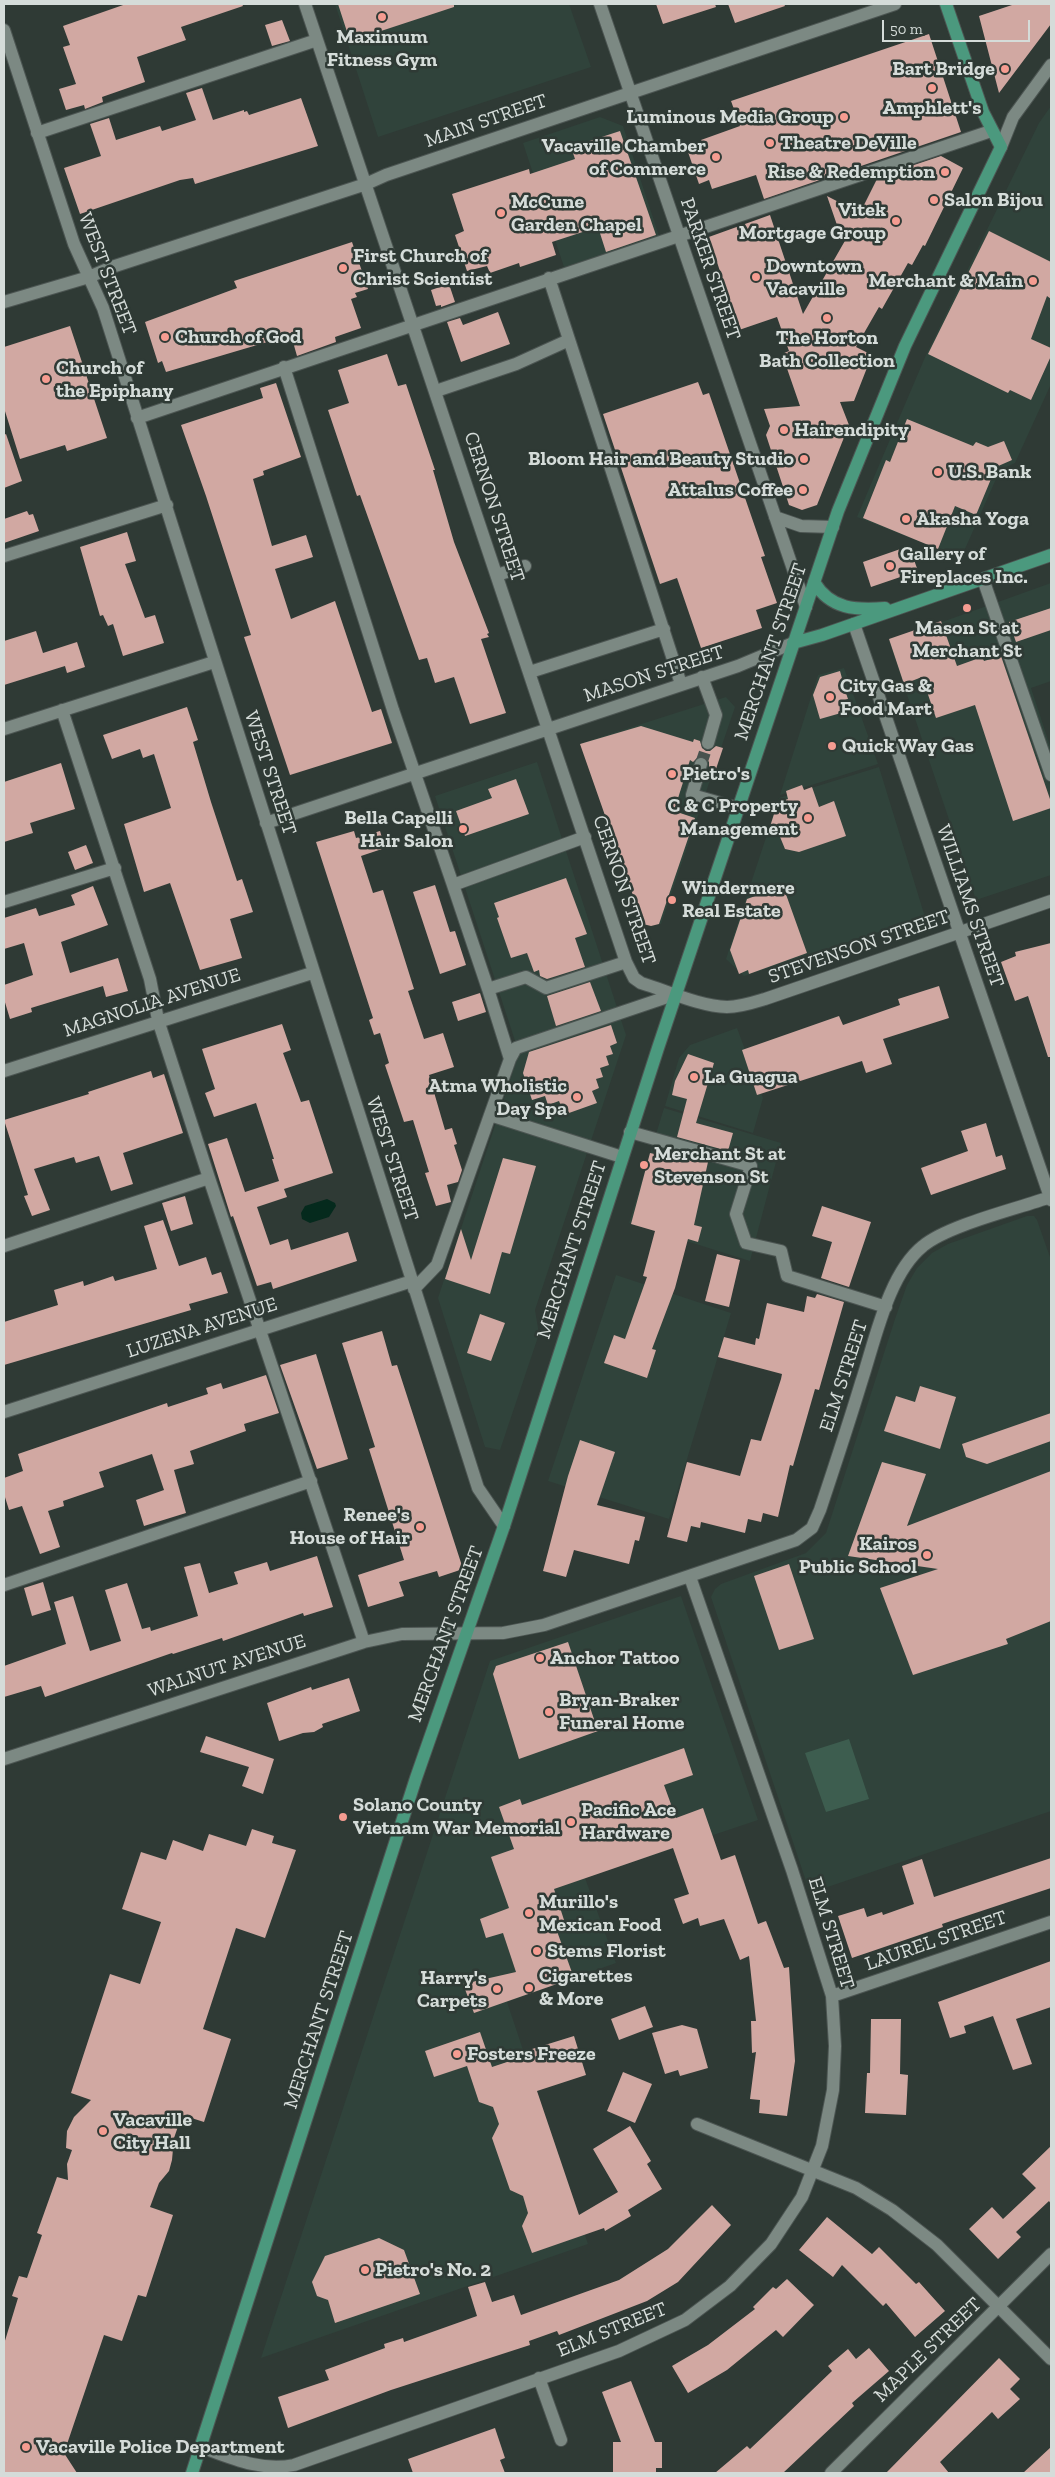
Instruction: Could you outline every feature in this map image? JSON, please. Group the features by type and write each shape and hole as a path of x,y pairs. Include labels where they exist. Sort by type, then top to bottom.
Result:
{"main road":[{"path":"946,4 991,131 1001,147"},
{"name":"MERCHANT STREET","path":"192,2473 416,1778 504,1526 630,1132 833,526 905,346 1001,147"},
{"name":"MASON STREET","path":"793,643 854,624 897,607 1051,555"},
{"path":"814,582 821,594 832,601 856,610 897,607"}],"street":[{"name":"CERNON STREET","path":"306,4 626,962 634,978 641,983 676,994"},
{"name":"PARKER STREET","path":"600,4 632,93 678,236 806,607"},
{"name":"MAIN STREET","path":"4,302 89,277 121,264 366,184 386,175 895,4"},
{"name":"WEST STREET","path":"4,30 74,244 103,308 137,418 167,505 214,662 312,972 478,1488 504,1526"},
{"path":"37,133 317,40"},
{"name":"MERCHANT STREET","path":"1001,147 1013,117 1051,65"},
{"path":"137,418 284,367 991,131"},
{"path":"549,278 681,684"},
{"path":"436,391 516,364 569,340"},
{"path":"284,367 415,773 510,1059"},
{"path":"4,556 167,505"},
{"path":"775,517 801,526 833,526"},
{"path":"497,575 524,566"},
{"path":"983,579 1051,775"},
{"name":"WILLIAMS STREET","path":"854,624 1051,1198"},
{"path":"530,672 664,629"},
{"name":"MASON STREET","path":"266,823 738,666 793,643"},
{"path":"4,729 214,662"},
{"path":"702,677 716,715 708,743"},
{"path":"62,710 150,979 158,1020 209,1178 364,1642"},
{"path":"701,764 692,795 738,808"},
{"path":"453,885 585,837"},
{"path":"4,902 115,868"},
{"name":"STEVENSON STREET","path":"676,994 717,1006 746,1005 1051,901"},
{"path":"488,989 526,978 546,988 626,962"},
{"name":"MAGNOLIA AVENUE","path":"4,1071 312,972"},
{"path":"413,1285 437,1265 510,1059 516,1048 676,994"},
{"path":"490,1115 622,1157"},
{"path":"630,1132 751,1166 736,1214 746,1243 781,1251 787,1276 886,1307"},
{"path":"4,1246 209,1178"},
{"name":"ELM STREET","path":"467,1633 503,1633 544,1626 796,1540 812,1528 820,1510 886,1307 900,1275 910,1258 923,1245 943,1233 1051,1198"},
{"name":"LUZENA AVENUE","path":"4,1412 260,1329 413,1285"},
{"path":"4,1585 311,1481"},
{"name":"ELM STREET","path":"201,2447 235,2460 257,2465 296,2469 539,2378 619,2351 685,2320 730,2286 771,2244 802,2197 822,2146 833,2090 836,2046 832,1996 792,1870 690,1577"},
{"name":"WALNUT AVENUE","path":"4,1759 364,1642 402,1634 467,1633"},
{"name":"LAUREL STREET","path":"832,1996 1051,1922"},
{"path":"697,2124 856,2188 892,2210 937,2245 1051,2359"},
{"name":"MAPLE STREET","path":"831,2473 999,2308 1051,2254"},
{"path":"539,2378 561,2440"}],"shaded area":[{"path":"335,4 569,4 591,67 378,137"},
{"path":"1051,106 1051,384 1015,463 1000,470 961,558 857,517 926,355 1039,123"},
{"path":"600,117 623,126 659,236 564,267 523,143"},
{"path":"1051,583 1051,681 1031,688 1051,749 1051,875 976,900 889,641"},
{"path":"844,668 878,764 780,795 818,675"},
{"path":"726,697 735,707 661,924 646,924 582,743"},
{"path":"537,762 626,1035 535,1310 539,1334 500,1450 485,1447 438,1298 519,1053 435,796"},
{"path":"879,767 925,917 744,976 726,959 779,798"},
{"path":"737,1028 763,1098 753,1133 665,1106 679,1058 690,1045"},
{"path":"664,1108 781,1143 750,1261 629,1223"},
{"path":"327,1199 335,1203 336,1206 329,1217 310,1223 302,1219 301,1213 305,1206"},
{"name":"Kairos Public School","path":"1027,1216 1034,1216 1037,1220 1051,1260 1051,1811 810,1893 711,1597 715,1589 721,1584 806,1553 826,1533 895,1319 907,1285 917,1268 932,1253 948,1244"},
{"path":"616,1275 731,1313 669,1519 548,1481"},
{"path":"681,1596 758,1820 585,1878 616,1963 507,2002 588,2244 261,2358 490,1661"},
{"path":"849,1739 869,1799 826,1812 805,1753"}],"building":[{"path":"126,4 242,4 243,6 181,27 186,40 137,57 145,82 102,97 103,102 85,109 84,105 66,110 59,89 76,84 63,47 70,45 63,26"},
{"name":"Maximum Fitness Gym","path":"338,4 454,4 454,7 381,31 382,34 351,44"},
{"path":"656,4 715,4 716,7 663,24"},
{"path":"728,4 784,4 785,6 735,23"},
{"name":"Bart Bridge","path":"1015,4 1051,4 1051,24 999,93 979,16"},
{"path":"282,20 290,41 272,46 265,25"},
{"path":"929,34 961,132 764,199 756,175 712,189 709,180 699,184 688,152 703,147 701,140 740,126 731,101"},
{"path":"202,88 213,120 244,110 249,115 301,98 318,146 195,184 193,178 180,180 80,214 64,168 101,156 90,124 109,118 116,140 160,126 162,131 196,120 186,93"},
{"path":"620,131 656,235 606,252 598,227 552,242 556,255 520,267 519,263 490,273 487,266 467,271 455,235 464,231 452,194 529,169 530,174 575,159 571,147"},
{"path":"941,156 963,168 925,246 923,245 912,265 908,263 882,309 879,307 856,347 872,355 854,401 840,402 849,425 817,505 802,510 789,505 766,435 770,426 764,409 800,406 782,354 789,351 777,317 739,330 716,259 714,260 706,238 770,215 803,314 850,232 837,225 827,196 860,213 878,177"},
{"path":"989,231 1051,262 1051,299 1047,296 1031,339 1051,348 1051,356 1031,400 1010,390 1008,393 928,354"},
{"path":"352,242 368,289 355,293 357,297 351,299 361,328 335,337 336,342 297,356 291,335 166,372 162,361 158,363 145,322 237,288 234,281"},
{"path":"449,284 455,302 441,307 441,305 436,306 431,290"},
{"path":"498,312 510,344 461,362 447,322 460,318 463,325"},
{"name":"Church of the Epiphany","path":"70,326 107,438 67,451 65,445 20,459 4,408 4,347"},
{"path":"387,354 398,386 406,384 435,470 433,470 454,542 489,633 487,634 489,637 481,639 506,713 470,724 454,677 435,683 427,658 419,660 360,495 357,496 328,410 349,403 338,370"},
{"path":"698,382 703,395 709,393 765,556 761,557 777,603 756,610 762,628 701,648 677,578 660,584 603,414"},
{"path":"276,383 301,457 263,471 264,475 253,479 272,546 306,535 313,557 275,569 291,619 335,601 372,712 381,709 392,743 290,775 244,637 251,635 181,425 263,398 260,388"},
{"name":"U.S. Bank","path":"907,419 973,446 976,442 988,447 1004,441 1012,460 996,467 976,515 955,506 938,549 863,518 886,460 890,462"},
{"path":"6,434 22,481 4,488 4,435"},
{"path":"27,511 29,515 33,514 39,531 4,543 4,519"},
{"path":"127,532 136,561 125,564 145,618 155,615 164,643 123,656 113,624 108,626 103,615 100,616 80,547"},
{"name":"Gallery of Fireplaces Inc.","path":"909,546 918,571 871,587 863,562"},
{"path":"1051,608 1051,630 1016,642 1009,622"},
{"path":"941,621 957,666 982,657 984,661 1001,656 1051,802 1051,808 1013,821 975,705 936,718 922,677 904,684 889,639"},
{"path":"36,631 43,653 77,642 85,667 67,673 65,666 4,685 4,641"},
{"name":"City Gas & Food Mart","path":"840,671 848,699 845,700 848,711 820,719 813,695 820,677"},
{"path":"187,707 198,740 193,742 211,802 237,881 242,879 253,912 230,919 242,958 200,970 170,883 144,892 124,824 171,808 154,754 143,758 140,749 112,759 103,735"},
{"path":"641,726 693,742 694,739 700,741 702,748 706,751 710,751 716,746 723,748 716,769 709,767 709,762 704,756 699,756 693,762 690,760 674,811 695,818 659,924 651,926 643,924 580,744"},
{"path":"61,763 75,809 30,823 33,833 4,842 4,782"},
{"path":"516,779 529,814 465,836 456,811 492,798 488,789"},
{"name":"C & C Property Management","path":"802,785 804,790 812,787 819,807 834,801 846,836 799,852 785,849 778,832 768,833 774,814 783,811 779,802 788,799 786,791"},
{"path":"354,831 356,838 380,831 385,848 361,856 373,893 383,890 414,989 408,991 424,1039 443,1033 454,1067 429,1075 445,1130 452,1128 457,1144 454,1145 462,1170 458,1182 447,1185 451,1202 436,1206 425,1173 429,1172 413,1120 404,1122 385,1065 389,1063 380,1033 374,1035 369,1020 373,1018 316,842"},
{"path":"86,845 93,863 75,870 68,852"},
{"path":"566,878 587,934 575,938 585,967 547,979 540,976 539,970 534,972 527,953 511,958 497,918 499,917 494,903"},
{"path":"435,885 450,932 455,931 466,965 440,974 413,892"},
{"path":"93,886 108,925 61,942 70,973 118,958 128,991 106,997 103,986 31,1008 32,1012 10,1019 4,999 4,985 33,975 24,943 4,949 4,918 36,908 39,916 75,905 71,895"},
{"path":"783,886 807,953 749,974 748,970 739,974 730,950 747,899"},
{"path":"1051,943 1051,1057 1048,1057 1028,996 1015,1001 1001,962 1016,956 1015,952"},
{"path":"590,982 601,1011 556,1026 547,996"},
{"path":"939,986 949,1018 883,1039 892,1064 866,1073 862,1061 757,1095 742,1050 839,1016 843,1025 900,1005 898,999"},
{"path":"480,993 486,1012 458,1021 452,1002"},
{"path":"282,1024 291,1050 283,1053 301,1102 309,1100 333,1173 284,1189 287,1197 257,1207 270,1245 288,1239 291,1250 348,1232 357,1261 273,1289 271,1282 257,1286 233,1216 231,1217 208,1144 227,1138 245,1192 279,1181 272,1159 274,1159 256,1103 214,1117 205,1093 215,1089 202,1049"},
{"path":"611,1025 617,1043 610,1046 613,1054 606,1056 609,1065 600,1068 603,1077 596,1079 599,1088 592,1091 597,1103 569,1113 563,1111 559,1101 548,1105 545,1096 532,1100 523,1073 529,1052"},
{"path":"688,1054 714,1063 696,1123 733,1133 728,1151 677,1137 687,1099 672,1095 675,1081"},
{"path":"151,1071 153,1078 164,1074 183,1133 123,1153 133,1184 111,1191 99,1156 76,1163 74,1157 34,1169 50,1210 32,1216 24,1196 28,1195 4,1120 89,1094 88,1092"},
{"path":"986,1123 996,1157 1002,1155 1006,1169 931,1195 921,1168 968,1151 961,1131"},
{"path":"650,1153 672,1158 673,1153 708,1162 694,1225 702,1227 698,1242 688,1239 675,1288 652,1349 656,1350 647,1378 604,1363 614,1335 625,1339 647,1277 643,1276 655,1231 631,1224"},
{"path":"503,1158 536,1166 510,1254 502,1252 490,1294 445,1279 461,1229 471,1260"},
{"path":"185,1196 193,1224 171,1231 162,1203"},
{"path":"822,1206 871,1222 849,1287 821,1278 832,1242 812,1236"},
{"path":"163,1220 179,1266 206,1257 212,1275 221,1272 228,1293 189,1304 191,1310 4,1365 4,1322 58,1305 54,1290 83,1281 84,1286 113,1276 115,1281 157,1269 144,1226"},
{"path":"717,1254 740,1260 729,1307 705,1301"},
{"path":"817,1294 844,1302 819,1390 815,1389 793,1466 790,1465 778,1517 763,1513 761,1522 748,1519 745,1533 701,1522 700,1528 691,1526 687,1542 667,1537 687,1462 740,1476 751,1439 761,1441 781,1379 782,1374 718,1357 724,1337 755,1345 756,1338 759,1339 767,1303 804,1312 807,1296 815,1298"},
{"path":"480,1314 505,1323 491,1361 467,1353"},
{"path":"382,1331 392,1366 397,1365 463,1569 439,1577 437,1571 399,1582 404,1596 368,1607 358,1575 404,1560 369,1449 375,1447 342,1343"},
{"path":"316,1354 348,1459 317,1469 280,1365"},
{"path":"266,1375 279,1413 244,1424 246,1431 190,1451 194,1464 174,1470 186,1513 144,1526 136,1500 164,1490 152,1454 99,1472 104,1487 63,1501 64,1506 48,1511 60,1547 40,1554 22,1506 9,1510 4,1494 4,1478 23,1471 18,1454 167,1403 168,1407 208,1394 206,1388 221,1383 223,1389"},
{"path":"920,1386 956,1397 940,1449 884,1431 896,1396 915,1402"},
{"path":"1051,1413 1051,1441 987,1464 966,1457 962,1444"},
{"path":"580,1440 615,1452 597,1505 645,1517 639,1541 635,1540 629,1564 574,1550 566,1577 543,1571 568,1476"},
{"path":"882,1462 926,1474 907,1526 1051,1471 1051,1621 1006,1639 1008,1644 913,1675 880,1588 938,1569 848,1556"},
{"path":"317,1556 333,1607 304,1616 303,1613 223,1641 222,1638 172,1653 45,1697 41,1686 4,1697 4,1666 66,1644 54,1602 73,1596 90,1651 121,1641 105,1590 127,1583 142,1629 150,1627 151,1631 198,1616 184,1567 200,1563 209,1593 238,1584 234,1572 267,1562 270,1571"},
{"path":"789,1564 814,1639 779,1650 754,1576"},
{"path":"43,1582 51,1610 32,1616 24,1588"},
{"path":"568,1642 598,1731 519,1759 493,1674 496,1666"},
{"path":"349,1678 360,1711 322,1724 323,1727 314,1732 303,1733 279,1741 267,1703 311,1687 312,1690"},
{"path":"206,1736 274,1759 263,1794 242,1786 249,1767 200,1752"},
{"path":"684,1748 693,1775 664,1785 676,1818 703,1808 721,1860 735,1855 758,1924 766,1921 784,1968 789,1967 795,2061 787,2116 759,2113 760,2100 750,2099 756,2052 752,2053 751,2021 756,2021 749,1956 740,1960 724,1919 700,1926 698,1918 683,1924 674,1899 689,1894 673,1848 554,1889 564,1920 554,1923 574,1978 474,2013 463,1984 516,1972 503,1933 486,1938 480,1919 509,1908 491,1857 514,1849 499,1807 520,1799 522,1805"},
{"name":"Vacaville City Hall","path":"252,1829 274,1836 272,1843 296,1850 265,1938 236,1928 203,2029 231,2039 204,2122 182,2115 174,2138 169,2171 159,2183 150,2207 173,2215 146,2297 138,2295 122,2341 104,2335 64,2453 77,2473 4,2473 4,2344 18,2298 12,2296 19,2276 27,2278 42,2235 37,2233 57,2177 68,2180 67,2164 72,2150 66,2148 67,2131 74,2117 91,2100 71,2093 110,1974 140,1984 161,1922 122,1909 141,1852 166,1860 173,1840 203,1851 209,1834 246,1846"},
{"path":"1051,1858 1051,1888 942,1924 943,1927 852,1958 838,1916 864,1908 867,1917 882,1912 883,1915 914,1904 902,1866 922,1859 934,1897"},
{"path":"1051,1961 1051,2007 1016,2019 1032,2064 1013,2070 993,2016 964,2026 966,2033 950,2038 938,2002"},
{"path":"645,2006 653,2027 619,2040 611,2019"},
{"path":"871,2019 901,2019 900,2074 908,2075 906,2115 865,2113 867,2073 870,2073"},
{"path":"682,2025 697,2029 708,2068 680,2076 678,2070 665,2074 652,2033"},
{"path":"480,2032 492,2067 534,2053 532,2049 574,2036 586,2075 537,2091 579,2215 618,2192 593,2149 630,2126 651,2161 647,2164 662,2189 628,2210 631,2216 605,2231 604,2228 532,2253 522,2226 528,2213 523,2196 510,2190 492,2138 499,2124 493,2107 479,2102 467,2066 434,2077 425,2051"},
{"path":"623,2072 652,2084 635,2123 607,2111"},
{"path":"1051,2146 1051,2204 1049,2201 1016,2232 1021,2237 998,2259 969,2229 992,2207 1003,2219 1036,2188 1022,2174"},
{"path":"712,2205 731,2225 678,2282 647,2301 559,2335 557,2331 529,2341 530,2345 391,2390 288,2428 278,2397 329,2380 325,2370 385,2348 384,2344 403,2338 404,2342 477,2316 468,2287 485,2282 492,2302 514,2295 521,2315 619,2280 668,2249"},
{"path":"827,2217 872,2254 879,2247 916,2284 919,2282 945,2311 915,2337 886,2303 883,2306 842,2265 833,2277 799,2250"},
{"name":"Pietro's No. 2","path":"379,2238 404,2250 420,2294 335,2323 328,2300 317,2296 312,2282 325,2256"},
{"path":"787,2279 814,2305 783,2337 776,2330 727,2370 688,2393 672,2366 708,2345 755,2309 753,2307 773,2287 776,2289"},
{"path":"869,2348 889,2371 852,2403 854,2406 783,2473 715,2473 747,2446 750,2449 832,2371 828,2366 848,2349 856,2359"},
{"path":"999,2358 1020,2379 1010,2389 1020,2399 998,2419 992,2412 940,2462 949,2473 886,2473"},
{"path":"631,2381 655,2442 662,2442 662,2468 656,2468 656,2473 613,2473 613,2442 621,2442 602,2392"},
{"path":"495,2428 505,2458 500,2460 505,2473 413,2473 408,2459"},
{"path":"1051,2447 1051,2473 1023,2473"}],"tunnel":[{"path":"701,764 708,743"}],"place":[{"name":"Maximum Fitness Gym","path":"382,17"},
{"name":"Bart Bridge","path":"1005,69"},
{"name":"Amphlett's","path":"932,88"},
{"name":"Luminous Media Group","path":"844,117"},
{"name":"Theatre DeVille","path":"770,143"},
{"name":"Vacaville Chamber of Commerce","path":"716,157"},
{"name":"Rise & Redemption","path":"945,172"},
{"name":"Salon Bijou","path":"934,200"},
{"name":"McCune Garden Chapel","path":"501,213"},
{"name":"Vitek Mortgage Group","path":"896,221"},
{"name":"First Church of Christ Scientist","path":"343,268"},
{"name":"Downtown Vacaville","path":"756,277"},
{"name":"Merchant & Main","path":"1033,281"},
{"name":"The Horton Bath Collection","path":"827,318"},
{"name":"Church of God","path":"165,337"},
{"name":"Church of the Epiphany","path":"46,379"},
{"name":"Hairendipity","path":"784,430"},
{"name":"Bloom Hair and Beauty Studio","path":"804,459"},
{"name":"U.S. Bank","path":"938,472"},
{"name":"Attalus Coffee","path":"803,490"},
{"name":"Akasha Yoga","path":"906,519"},
{"name":"Gallery of Fireplaces Inc.","path":"890,566"},
{"name":"Mason St at Merchant St","path":"967,608"},
{"name":"City Gas & Food Mart","path":"830,697"},
{"name":"Quick Way Gas","path":"832,746"},
{"name":"Pietro's","path":"672,774"},
{"name":"C & C Property Management","path":"808,818"},
{"name":"Bella Capelli Hair Salon","path":"463,829"},
{"name":"Windermere Real Estate","path":"672,900"},
{"name":"La Guagua","path":"694,1077"},
{"name":"Atma Wholistic Day Spa","path":"577,1097"},
{"name":"Merchant St at Stevenson St","path":"644,1165"},
{"name":"Renee's House of Hair","path":"420,1527"},
{"name":"Kairos Public School","path":"927,1555"},
{"name":"Anchor Tattoo","path":"540,1658"},
{"name":"Bryan-Braker Funeral Home","path":"549,1712"},
{"name":"Solano County Vietnam War Memorial","path":"343,1817"},
{"name":"Pacific Ace Hardware","path":"571,1822"},
{"name":"Murillo's Mexican Food","path":"529,1913"},
{"name":"Stems Florist","path":"537,1951"},
{"name":"Cigarettes & More","path":"529,1988"},
{"name":"Harry's Carpets","path":"497,1989"},
{"name":"Fosters Freeze","path":"457,2054"},
{"name":"Vacaville City Hall","path":"103,2131"},
{"name":"Pietro's No. 2","path":"365,2270"},
{"name":"Vacaville Police Department","path":"26,2447"}]}
